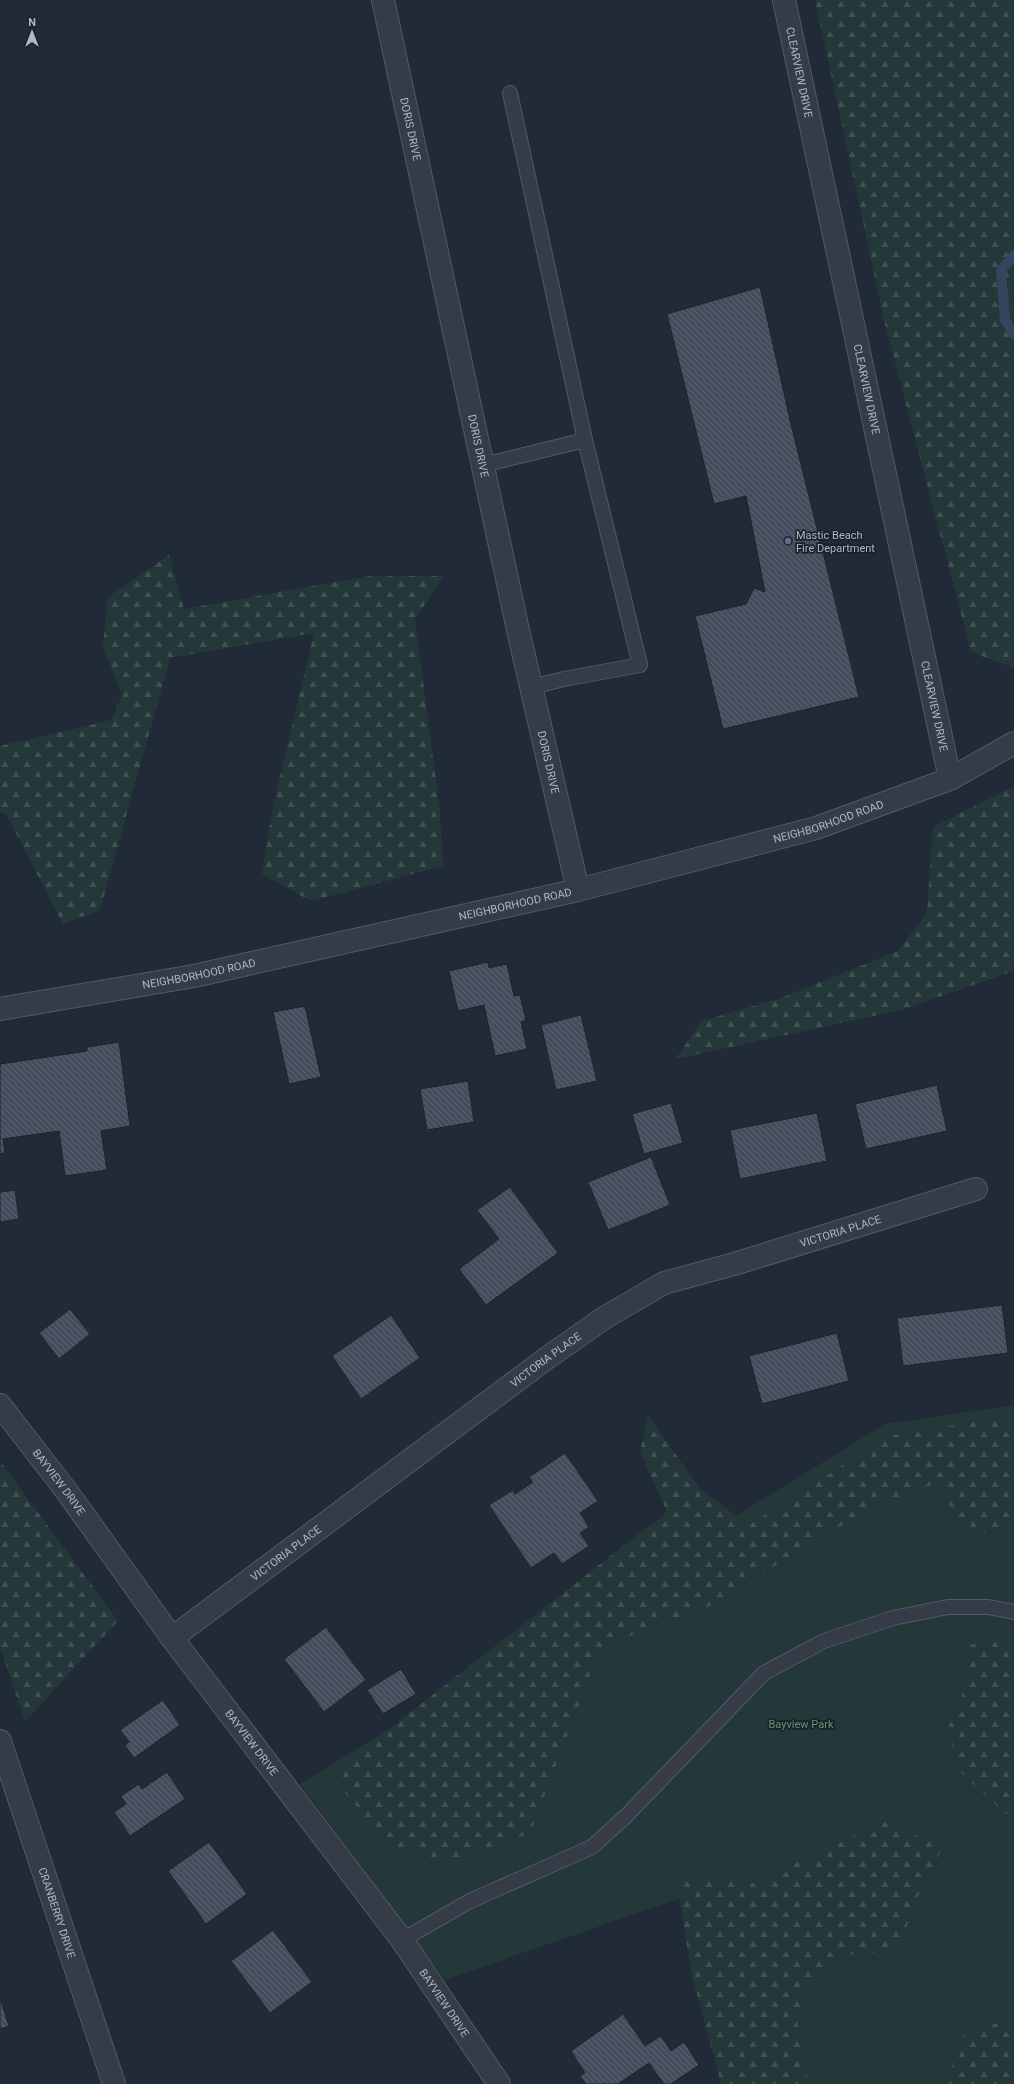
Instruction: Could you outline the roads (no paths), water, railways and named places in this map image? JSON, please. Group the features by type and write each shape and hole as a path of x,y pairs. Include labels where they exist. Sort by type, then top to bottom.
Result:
{"street":[{"name":"DORIS DRIVE","path":"383,0 482,465 578,890"},
{"name":"CLEARVIEW DRIVE","path":"784,0 950,779"},
{"name":"NEIGHBORHOOD ROAD","path":"0,1009 194,976 578,890 816,828 950,779 1014,743"},
{"name":"VICTORIA PLACE","path":"172,1638 547,1358 604,1318 664,1284 734,1264 976,1189"},
{"name":"BAYVIEW DRIVE","path":"0,1405 65,1489 172,1638 402,1940 499,2084"},
{"name":"CRANBERRY DRIVE","path":"0,1741 114,2084"}],"lane":[{"path":"510,93 585,440 640,665 564,679 531,687"},
{"path":"482,465 585,440"},
{"path":"402,1940 470,1901 592,1847 626,1816 764,1673 824,1641 893,1618 948,1607 988,1607 1014,1612"}],"waterway":[{"path":"1014,255 1001,270 1005,320 1014,334"}],"place":[{"name":"Mastic Beach Fire Department","path":"788,541"}],"park label":[{"name":"Bayview Park","path":"801,1724"}]}
